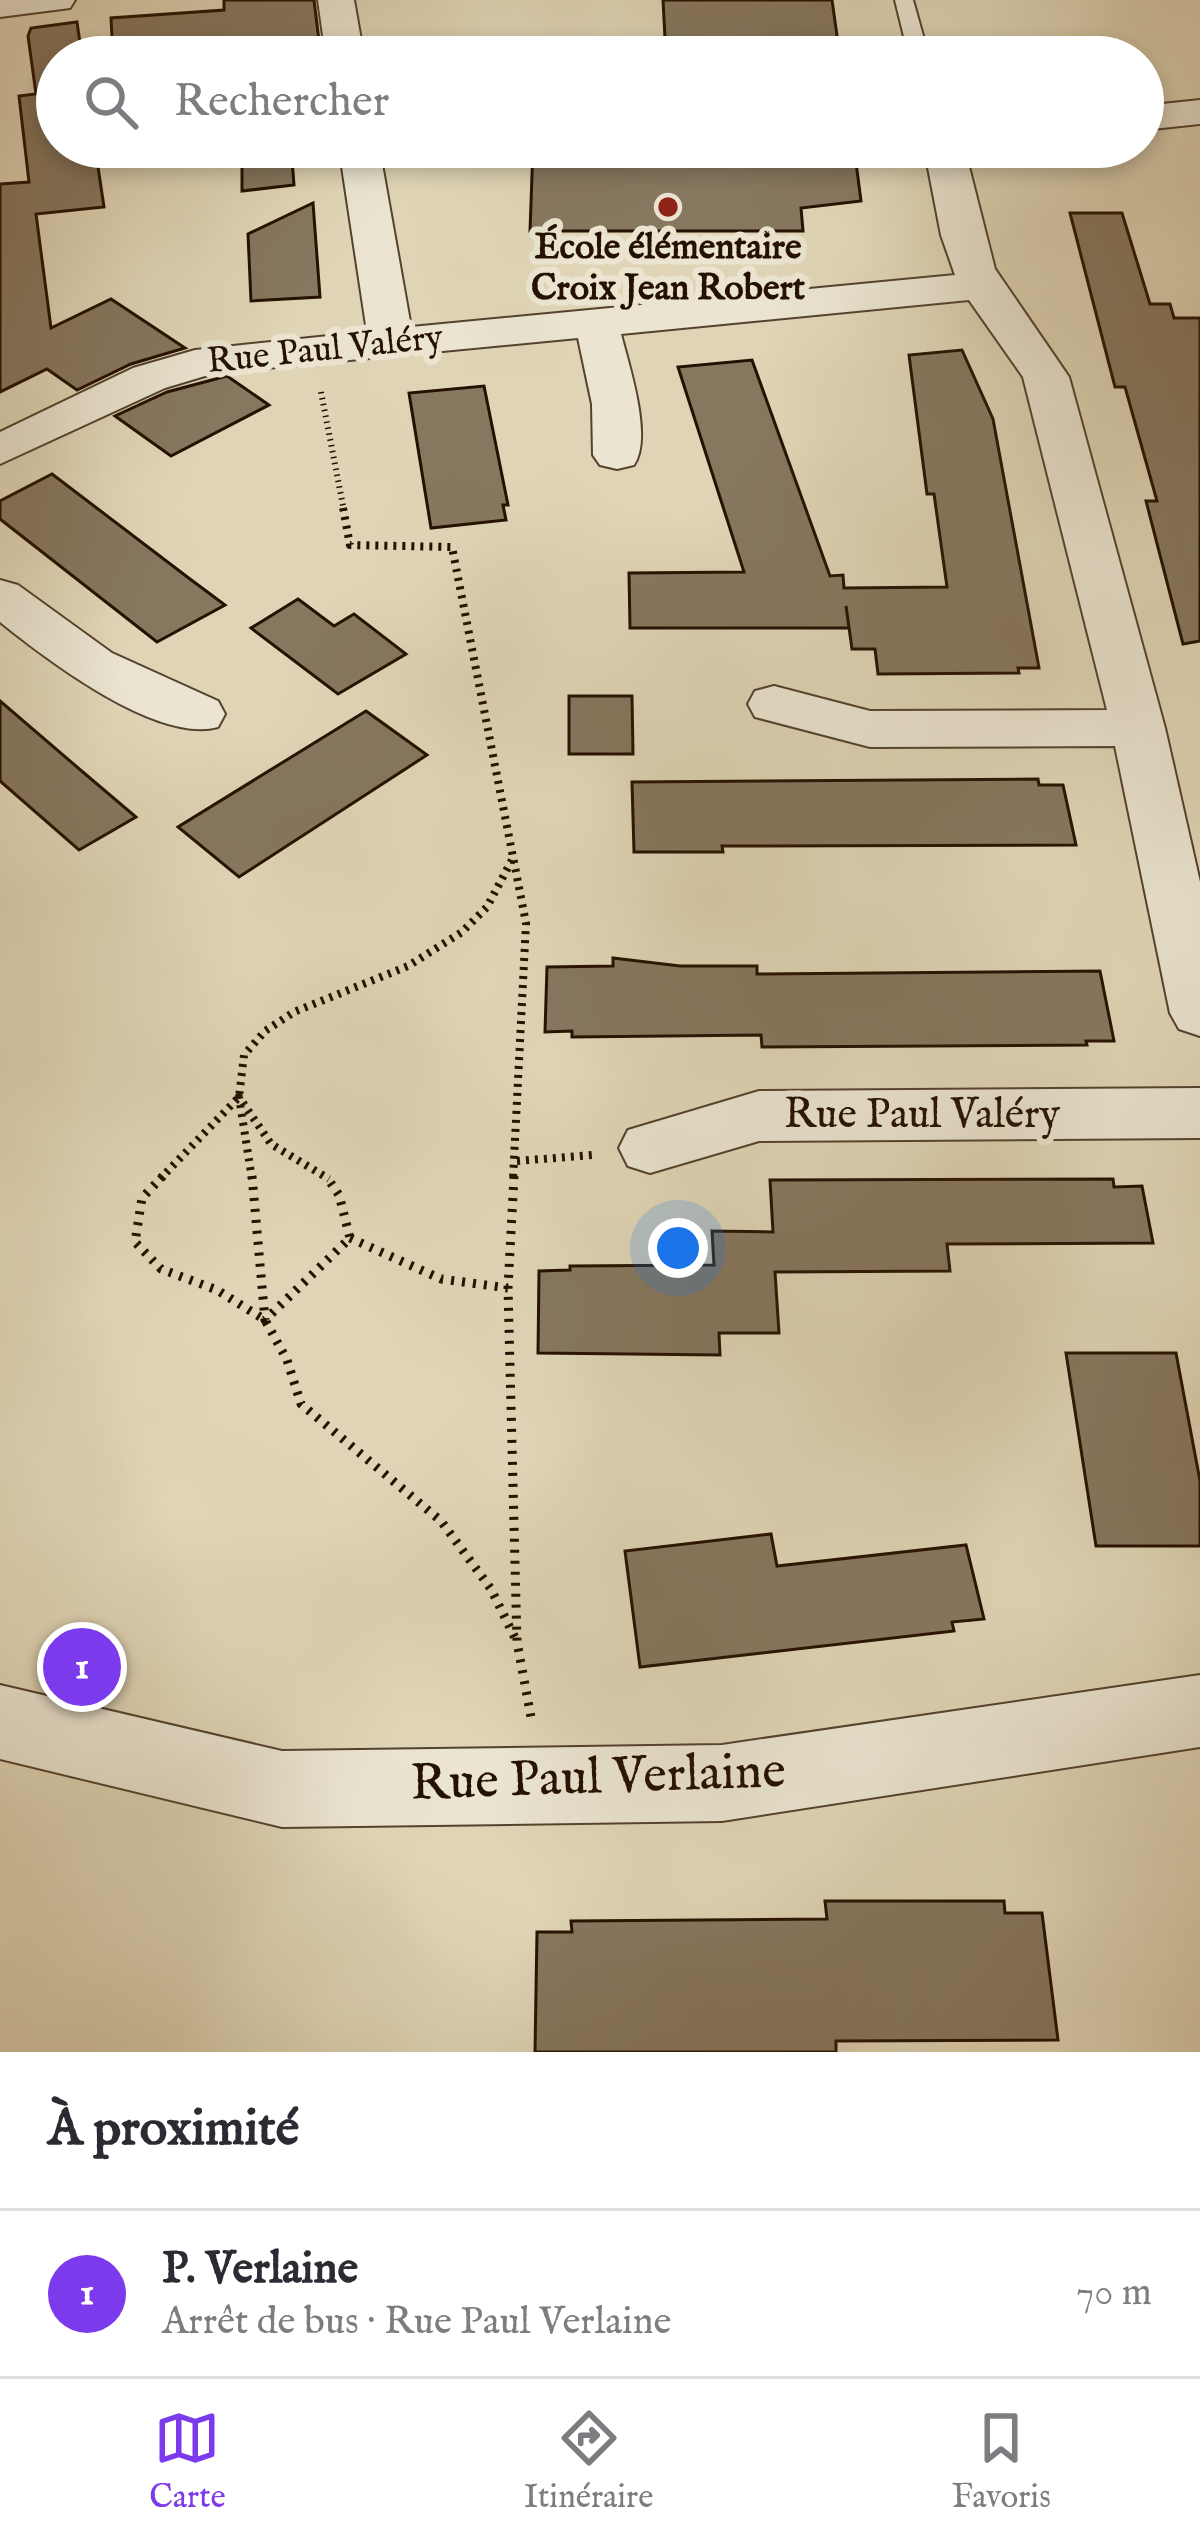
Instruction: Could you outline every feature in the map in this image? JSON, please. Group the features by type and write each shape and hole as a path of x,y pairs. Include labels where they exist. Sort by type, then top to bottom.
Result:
{"street":[{"path":"0,6 57,0"},
{"path":"336,0 342,36"},
{"path":"1164,116 1200,112"},
{"path":"362,168 391,342"},
{"path":"949,168 970,262 981,286 1021,332 1046,377 1138,728 1200,1013"},
{"name":"Rue Paul Valéry","path":"0,450 180,366 981,286"},
{"path":"597,324 616,416 617,455"},
{"path":"0,596 79,660 117,682 199,714"},
{"path":"774,704 871,729 1138,728"},
{"name":"Rue Paul Valéry","path":"650,1148 759,1116 1200,1113"},
{"name":"Rue Paul Verlaine","path":"0,1722 282,1789 722,1783 1200,1712"}],"lane":[{"path":"904,0 914,36"}],"path":[{"path":"310,350 330,424 350,544 452,547 526,923 508,1288 517,1642 545,1785"},
{"path":"514,857 487,907 462,932 408,967 294,1012 265,1031 244,1055 239,1097 254,1190 265,1320 287,1360 301,1404 441,1521 491,1589 517,1642"},
{"path":"239,1097 268,1142 333,1179 342,1193 350,1238"},
{"path":"239,1097 142,1198 135,1242 161,1269 217,1290 265,1320"},
{"path":"517,1161 650,1148"},
{"path":"350,1238 441,1279 508,1288"},
{"path":"265,1320 350,1238"}],"building":[{"path":"224,0 314,0 318,36 112,36 111,18 224,10"},
{"path":"663,0 832,0 837,36 665,36"},
{"path":"77,22 79,36 36,36 36,94 28,36 31,28"},
{"path":"36,94 36,168 98,168 104,207 36,214 51,328 111,299 185,348 131,364 77,390 47,369 0,392 0,184 29,182 19,96"},
{"path":"242,168 293,168 294,185 242,191"},
{"path":"532,168 857,168 861,201 801,208 803,231 530,231"},
{"path":"313,203 320,297 251,301 248,234"},
{"path":"1070,213 1122,213 1150,304 1170,304 1174,318 1200,318 1200,641 1183,644 1146,501 1157,501 1125,387 1115,387"},
{"path":"962,350 993,419 1039,668 1018,668 1019,673 878,674 875,649 852,649 846,606 849,628 630,628 629,573 744,572 678,367 752,360 830,576 843,575 844,588 947,587 934,494 927,494 909,355"},
{"path":"227,376 269,405 171,456 115,416 167,392"},
{"path":"484,386 508,505 503,505 506,520 431,528 409,393"},
{"path":"52,474 225,605 157,642 0,519 0,501"},
{"path":"298,599 334,626 354,614 406,654 338,694 251,628"},
{"path":"569,696 632,696 633,754 569,754"},
{"path":"0,701 136,817 79,850 0,781"},
{"path":"366,711 427,755 239,877 178,827"},
{"path":"1038,779 1039,785 1063,785 1076,845 722,846 723,852 634,852 632,782"},
{"path":"613,958 680,966 757,966 757,974 1100,971 1114,1041 762,1047 761,1035 572,1037 572,1031 545,1032 547,967 613,966"},
{"path":"1113,1179 1114,1187 1142,1186 1153,1243 947,1244 950,1271 775,1272 779,1333 719,1333 720,1355 538,1353 539,1271 570,1270 570,1266 714,1265 712,1231 773,1232 770,1180"},
{"path":"1066,1353 1176,1353 1200,1481 1200,1546 1096,1546"},
{"path":"771,1534 777,1566 966,1545 984,1619 952,1622 954,1631 640,1667 625,1551"},
{"path":"825,1901 1004,1901 1005,1913 1042,1913 1058,2040 836,2041 836,2052 535,2052 537,1932 572,1932 571,1921 827,1919"}],"place":[{"name":"École élémentaire Croix Jean Robert","path":"668,207"},
{"name":"P. Verlaine","path":"82,1667"}]}
